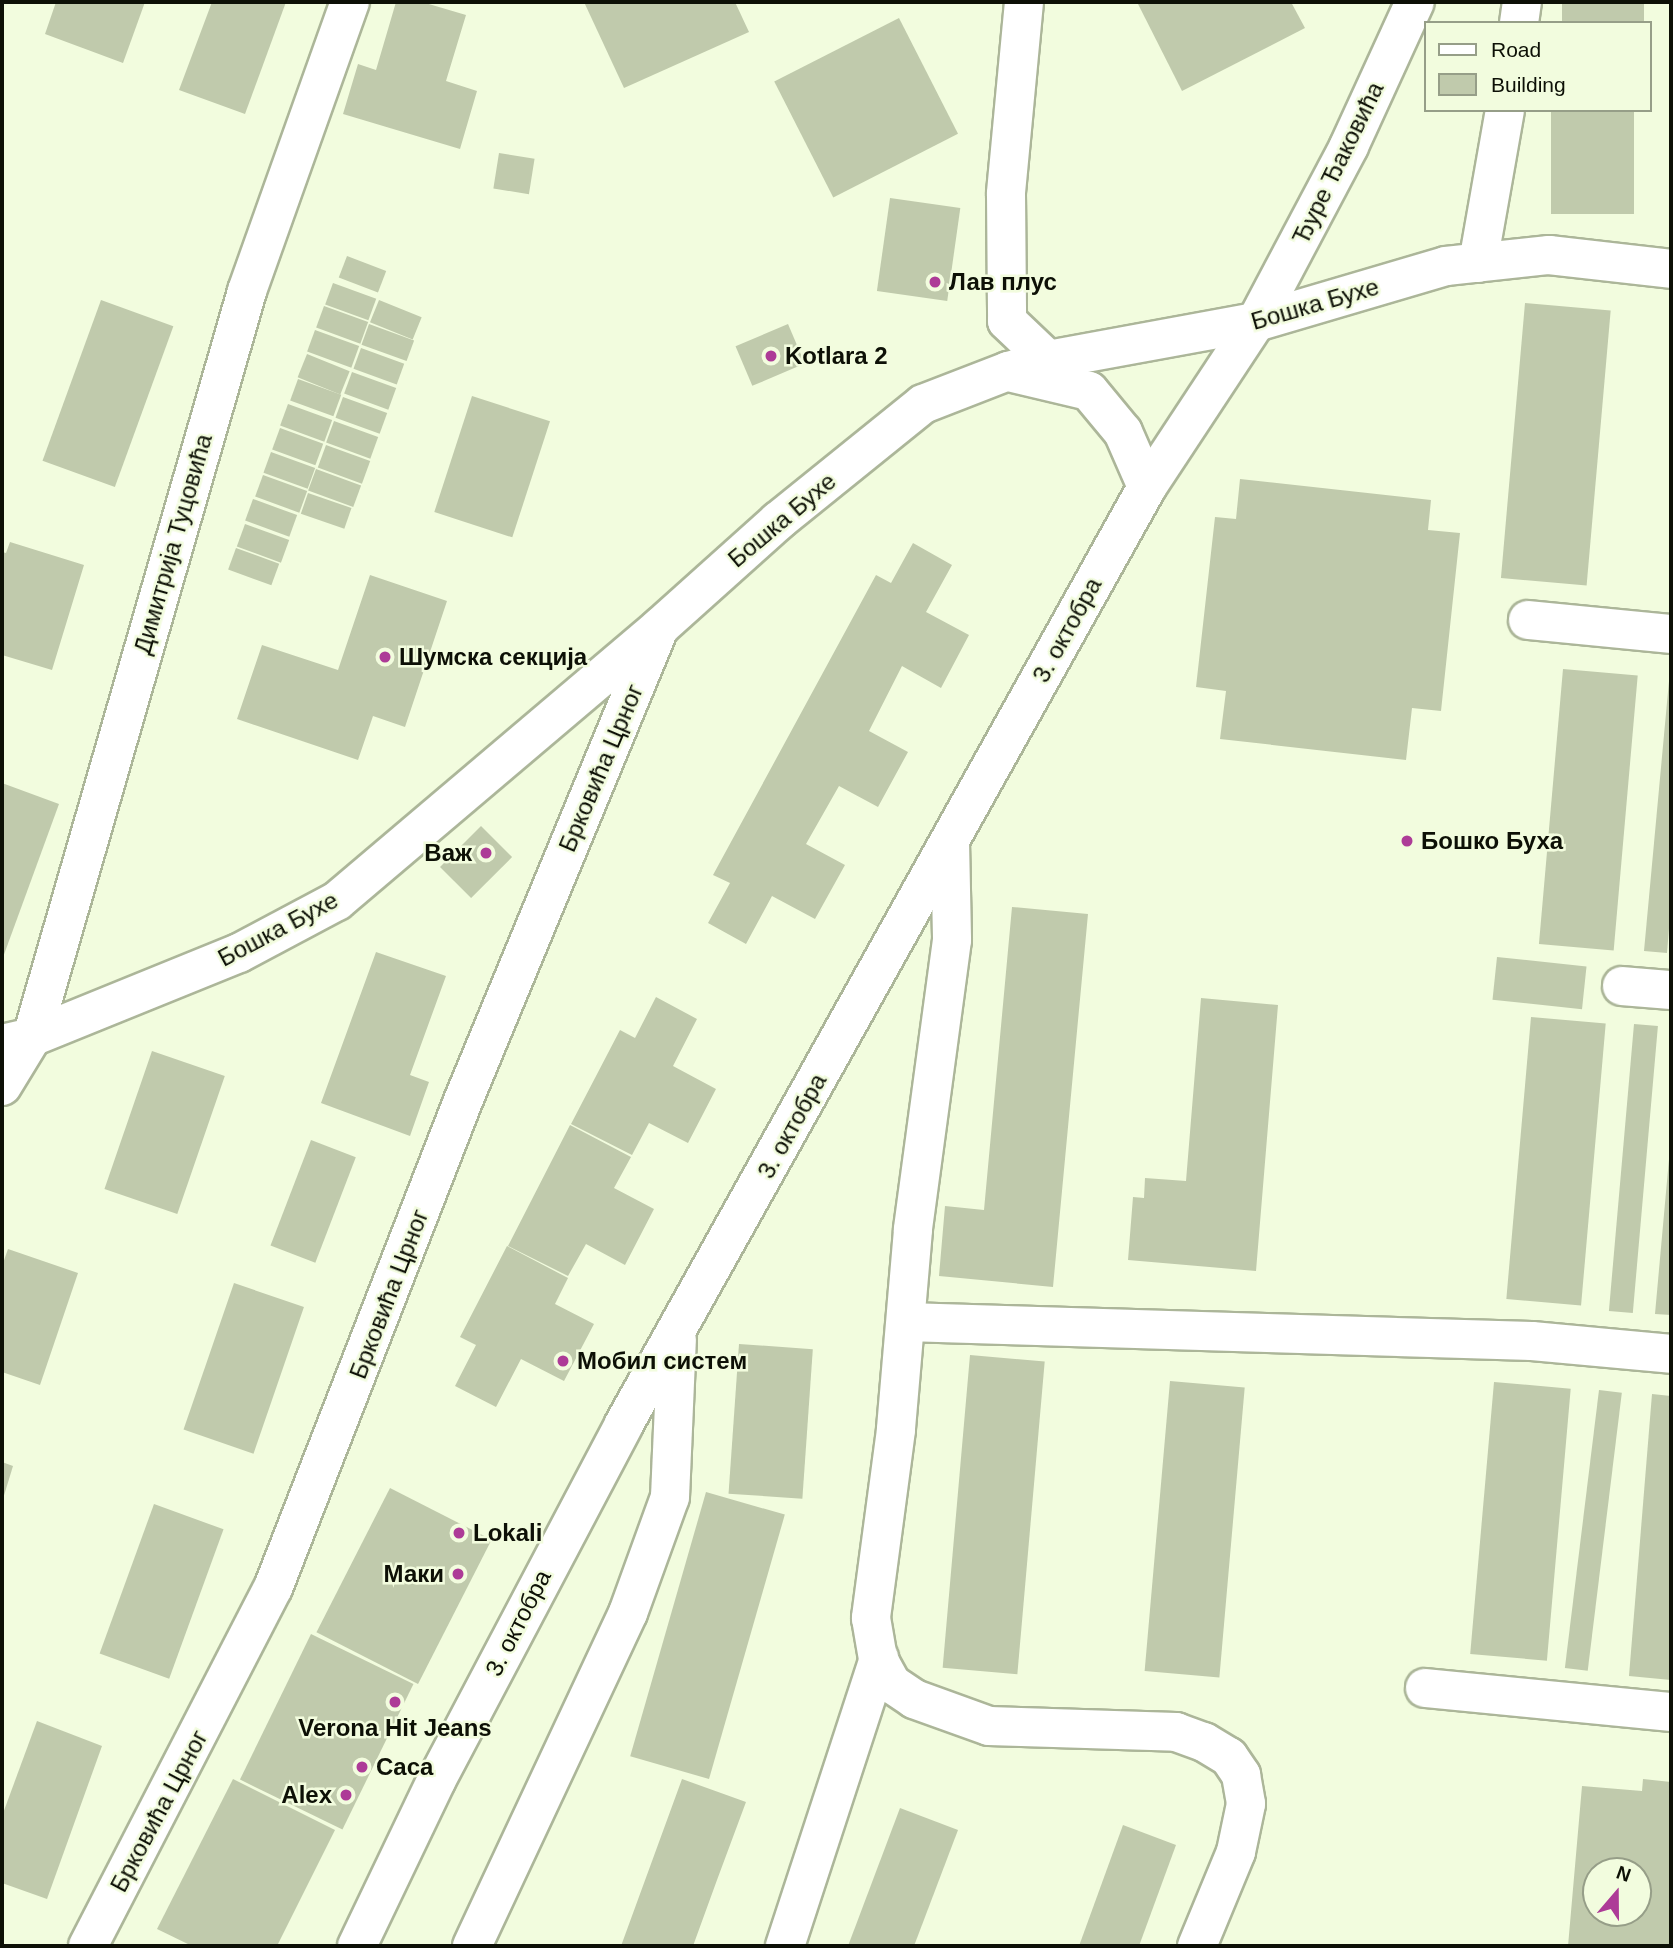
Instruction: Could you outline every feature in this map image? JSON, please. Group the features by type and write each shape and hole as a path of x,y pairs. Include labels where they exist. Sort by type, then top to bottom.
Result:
{"street":[{"name":"Димитрија Туцовића","path":"2,1086 247,291 350,2"},
{"path":"1024,2 1006,194 1007,321 1048,360"},
{"name":"Ђуре Ђаковића","path":"1256,322 1349,146 1415,2"},
{"path":"1519,21 1522,2"},
{"path":"1478,262 1505,112"},
{"name":"Бошка Бухе","path":"17,1040 239,953 337,901 660,627 778,521 923,404 1008,371 1048,360 1256,322 1446,266 1549,255 1671,269"},
{"name":"3. октобра","path":"357,1946 436,1781 566,1531 677,1330 1147,487 1256,322"},
{"path":"1008,371 1089,391 1123,432 1147,487"},
{"path":"1528,620 1671,634"},
{"name":"Брковића Црног","path":"88,1946 273,1588 463,1101 660,627"},
{"path":"950,841 952,940 913,1230 896,1430 871,1618 878,1658 892,1684 914,1699 989,1726 1176,1732 1204,1742 1229,1757 1241,1775 1246,1804 1236,1853 1197,1946"},
{"path":"1622,986 1671,990"},
{"path":"906,1322 1532,1341 1671,1354"},
{"path":"472,1946 628,1613 670,1497 677,1330"},
{"path":"785,1946 878,1658"},
{"path":"1425,1688 1671,1712"}],"building":[{"path":"56,2 145,2 123,63 45,34"},
{"path":"212,2 286,2 245,114 179,90"},
{"path":"396,2 422,2 466,15 446,81 477,91 460,149 343,114 358,64 376,70"},
{"path":"584,2 735,2 749,32 624,88"},
{"path":"1137,2 1291,2 1305,28 1182,91"},
{"path":"1562,2 1644,2 1644,21 1562,21"},
{"path":"899,18 958,134 833,197 774,82"},
{"path":"1551,112 1634,112 1634,214 1551,214"},
{"path":"499,153 535,159 529,194 493,189"},
{"path":"890,198 960,208 947,301 877,291"},
{"path":"347,256 386,271 378,293 339,277"},
{"path":"333,283 376,299 368,320 325,305"},
{"path":"101,300 173,326 115,487 43,461"},
{"path":"379,300 422,317 413,339 370,322"},
{"path":"1525,303 1611,310 1587,585 1501,578"},
{"path":"324,306 368,322 360,344 316,328"},
{"path":"369,324 414,340 407,361 361,345"},
{"name":"Kotlara 2","path":"788,324 805,364 752,386 736,346"},
{"path":"315,330 359,346 351,368 307,352"},
{"path":"361,348 404,364 397,384 353,369"},
{"path":"307,354 350,371 340,394 298,377"},
{"path":"352,372 396,388 388,410 344,394"},
{"path":"298,379 341,395 333,416 290,401"},
{"path":"472,396 550,421 512,537 434,512"},
{"path":"343,397 387,413 380,434 335,418"},
{"path":"288,404 332,420 324,442 280,426"},
{"path":"334,421 378,437 370,459 326,443"},
{"path":"280,428 323,444 315,465 272,450"},
{"path":"326,445 370,461 362,484 318,468"},
{"path":"271,452 315,468 308,489 263,473"},
{"path":"316,469 361,485 353,507 308,491"},
{"path":"263,475 307,491 299,513 255,497"},
{"name":"Бошко Буха","path":"1240,479 1431,500 1428,530 1460,533 1441,711 1412,708 1406,760 1220,739 1226,691 1196,687 1215,517 1236,519"},
{"path":"308,493 351,508 344,529 301,514"},
{"path":"253,499 297,515 289,537 245,521"},
{"path":"245,524 289,540 281,563 237,547"},
{"path":"10,542 84,565 52,670 2,655 2,552 6,553"},
{"path":"913,543 952,565 926,612 969,635 941,688 902,666 869,731 908,752 878,807 839,786 806,844 845,865 815,919 772,896 746,944 708,923 730,883 713,875 876,575 891,583"},
{"path":"236,548 279,564 271,585 228,570"},
{"name":"Шумска секција","path":"370,575 447,601 405,727 373,716 358,760 237,719 262,645 338,670"},
{"path":"1563,669 1638,676 1614,950 1539,944"},
{"path":"1669,681 1671,904 1667,953 1644,951"},
{"path":"2,783 59,804 2,960"},
{"path":"481,826 512,857 471,898 440,867"},
{"path":"1012,907 1088,914 1053,1287 939,1276 945,1206 984,1210"},
{"path":"376,952 446,976 410,1075 429,1082 410,1136 321,1103"},
{"path":"1497,957 1587,966 1582,1009 1493,1000"},
{"path":"656,997 697,1019 673,1066 716,1089 688,1143 649,1123 632,1155 571,1124 620,1030 635,1038"},
{"path":"1201,998 1278,1005 1256,1271 1128,1260 1133,1197 1144,1198 1145,1178 1186,1181"},
{"path":"1531,1017 1606,1024 1581,1305 1506,1299"},
{"path":"1634,1024 1658,1026 1633,1313 1609,1311"},
{"path":"152,1051 225,1076 177,1214 104,1189"},
{"path":"570,1125 631,1157 614,1188 654,1209 625,1265 586,1244 568,1276 508,1246"},
{"path":"311,1140 356,1157 315,1263 271,1245"},
{"path":"1671,1159 1671,1315 1655,1314"},
{"path":"507,1246 568,1278 555,1304 594,1324 564,1381 521,1359 496,1407 455,1386 476,1345 460,1337"},
{"path":"8,1249 78,1273 40,1385 2,1372 2,1266"},
{"path":"234,1283 304,1307 254,1454 184,1430"},
{"path":"739,1344 813,1349 802,1499 729,1494"},
{"path":"970,1355 1045,1362 1017,1674 943,1668"},
{"path":"1170,1381 1245,1388 1219,1677 1145,1671"},
{"path":"1494,1382 1571,1389 1547,1661 1470,1654"},
{"path":"1599,1390 1622,1393 1588,1671 1565,1668"},
{"path":"1652,1394 1671,1396 1671,1680 1629,1676"},
{"path":"2,1462 13,1466 2,1502"},
{"path":"390,1488 492,1540 418,1684 316,1632"},
{"path":"706,1492 785,1515 709,1779 630,1756"},
{"path":"154,1504 224,1529 169,1679 100,1653"},
{"path":"311,1634 413,1684 342,1830 240,1780"},
{"path":"37,1721 102,1746 47,1899 2,1883 2,1816"},
{"path":"233,1779 335,1830 277,1946 192,1946 157,1929"},
{"path":"682,1779 746,1802 693,1946 621,1946"},
{"path":"1643,1779 1671,1782 1671,1946 1568,1946 1582,1786 1642,1791"},
{"path":"900,1808 958,1830 914,1946 848,1946"},
{"path":"1123,1825 1176,1845 1139,1946 1079,1946"}],"place":[{"name":"Лав плус","path":"935,282"},
{"name":"Kotlara 2","path":"771,356"},
{"name":"Шумска секција","path":"385,657"},
{"name":"Бошко Буха","path":"1407,841"},
{"name":"Важ","path":"486,853"},
{"name":"Мобил систем","path":"563,1361"},
{"name":"Lokali","path":"459,1533"},
{"name":"Маки","path":"458,1574"},
{"name":"Verona Hit Jeans","path":"395,1702"},
{"name":"Caca","path":"362,1767"},
{"name":"Alex","path":"346,1795"}]}
